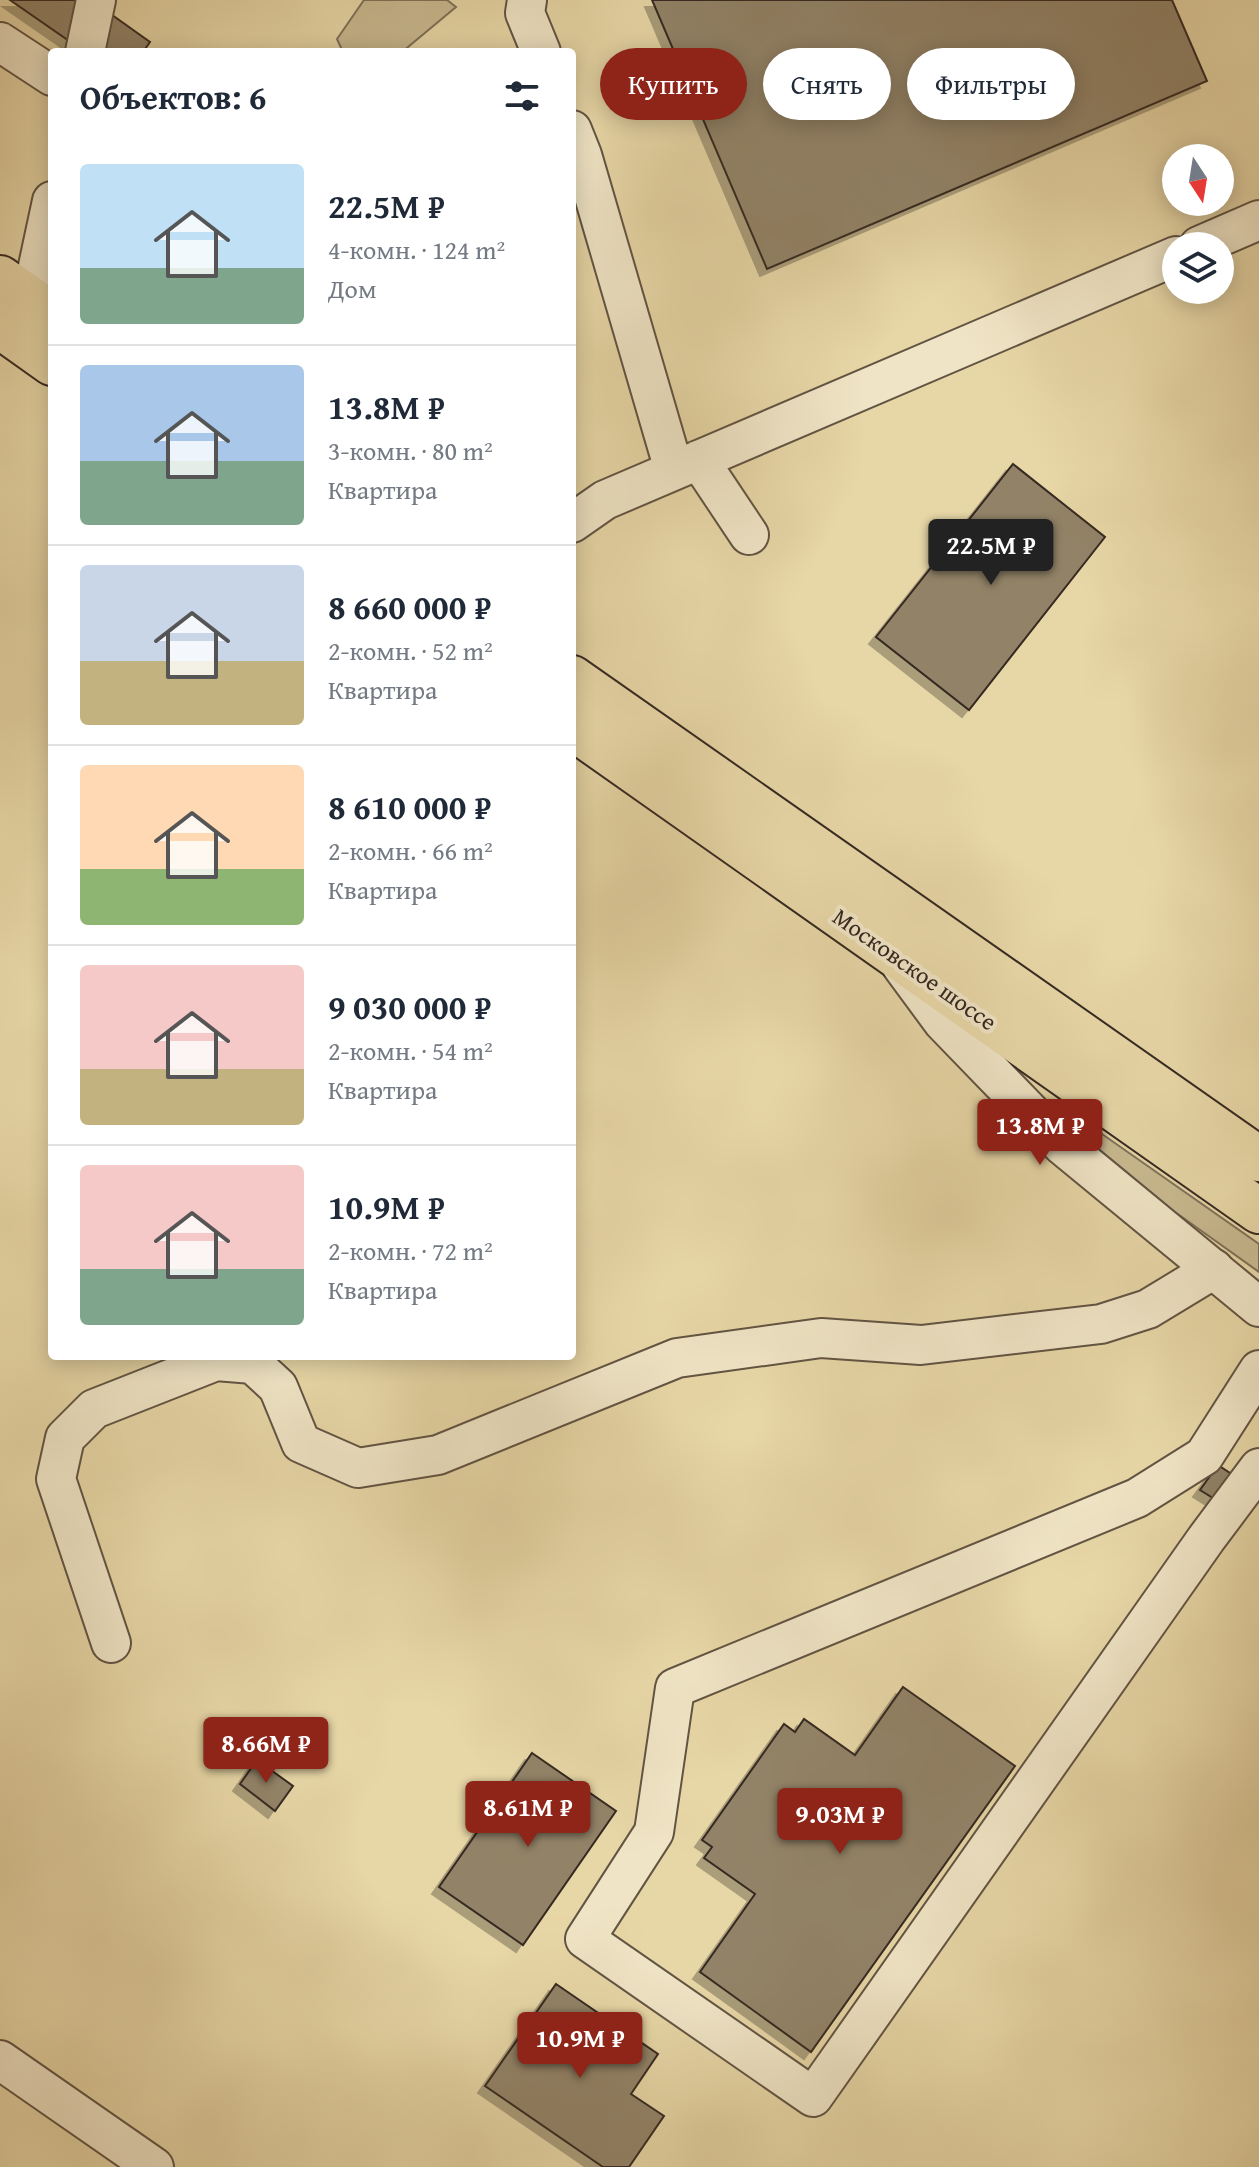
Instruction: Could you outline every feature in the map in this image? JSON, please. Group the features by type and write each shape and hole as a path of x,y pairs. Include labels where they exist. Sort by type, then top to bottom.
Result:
{"highway":[{"path":"21,304 48,355"},
{"name":"Московское шоссе","path":"576,681 1259,1159"},
{"name":"Московское шоссе","path":"576,730 1259,1211"}],"street":[{"path":"86,48 96,0"},
{"path":"527,0 525,13 539,48"},
{"path":"0,42 48,73"},
{"path":"576,141 687,465 749,535"},
{"path":"21,304 48,214"},
{"path":"1231,232 1259,220"},
{"path":"576,520 605,500 1162,262"},
{"path":"895,956 943,1022 1062,1145 1259,1307"},
{"path":"111,1643 56,1479 65,1438 94,1409 216,1361 253,1364 278,1387 301,1443 358,1468 438,1455 677,1358 821,1338 921,1345 1101,1324 1148,1309 1214,1269"},
{"path":"1255,1474 813,2097 585,1939 654,1832 675,1688 1137,1498 1204,1456 1259,1370"},
{"path":"0,2060 154,2167"}],"shaded area":[{"path":"364,0 447,0 456,7 407,48 341,48 337,39"},
{"path":"1102,1134 1259,1244 1259,1272 1175,1212 1089,1141"}],"building":[{"path":"10,0 91,0 150,42 146,48 79,48"},
{"path":"652,0 1172,0 1207,81 767,269 703,120 747,120 747,48 673,48"},
{"path":"1013,464 1105,537 969,710 876,637"},
{"path":"1218,1465 1233,1475 1216,1500 1200,1490"},
{"path":"903,1687 1015,1766 811,2052 700,1972 755,1894 704,1858 712,1847 702,1840 784,1724 795,1732 804,1719 855,1755"},
{"path":"532,1753 616,1811 523,1945 439,1887"},
{"path":"257,1760 293,1786 275,1811 240,1784"},
{"path":"556,1984 658,2054 631,2094 664,2116 629,2167 603,2167 485,2086"}]}
